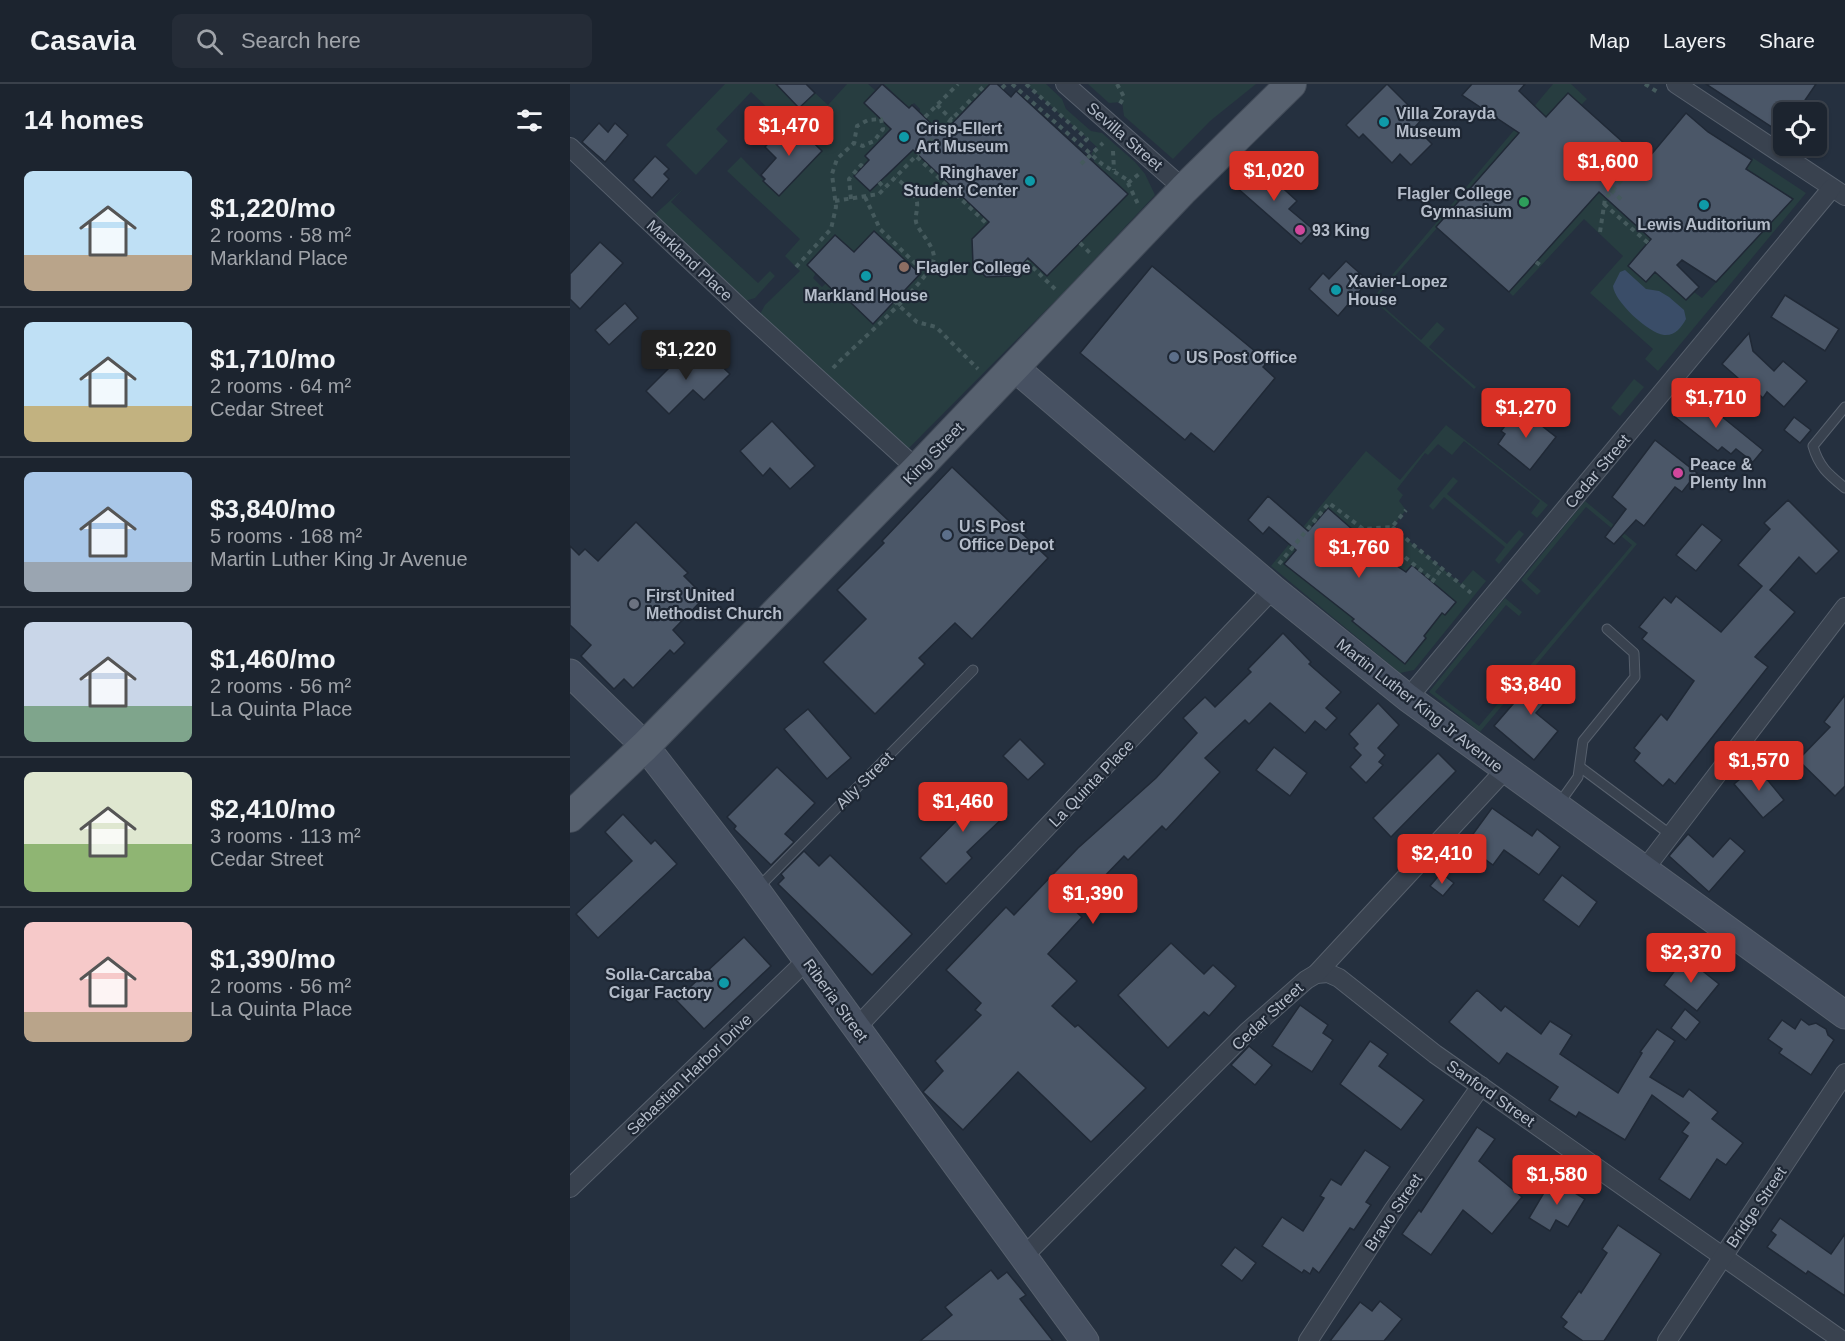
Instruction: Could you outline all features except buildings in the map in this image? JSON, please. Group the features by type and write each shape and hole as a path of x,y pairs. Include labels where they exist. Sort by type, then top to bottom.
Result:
{"main road":[{"name":"King Street","path":"570,817 645,746 1016,368 1184,189 1291,84"}],"street":[{"name":"Sevilla Street","path":"1065,84 1184,189"},
{"path":"1676,84 1839,192"},
{"name":"Markland Place","path":"570,147 747,315 917,469"},
{"name":"Cedar Street","path":"1408,698 1839,192"},
{"name":"Martin Luther King Jr Avenue","path":"1016,368 1273,580 1408,698 1845,1015"},
{"name":"La Quinta Place","path":"857,1027 1273,580"},
{"path":"1644,870 1845,607"},
{"name":"Riberia Street","path":"570,673 645,746 756,890 1085,1341"},
{"name":"Cedar Street","path":"1024,1256 1247,1032 1306,980 1316,974 1505,770"},
{"name":"Sebastian Harbor Drive","path":"570,1188 807,960"},
{"name":"Sanford Street","path":"1316,974 1328,973 1339,978 1435,1054 1724,1255 1843,1341"},
{"name":"Bridge Street","path":"1667,1341 1845,1073"},
{"name":"Bravo Street","path":"1308,1341 1394,1209 1481,1086"}],"lane":[{"path":"1844,409 1813,446 1818,463 1823,470 1845,488"},
{"path":"1557,807 1578,777 1583,741 1635,676 1634,653 1607,629"},
{"name":"Ally Street","path":"756,890 973,670"},
{"path":"1580,767 1671,835"}],"path":[{"path":"925,117 958,84"},
{"path":"835,201 879,194 986,84"},
{"path":"1002,88 1006,84"},
{"path":"1012,84 1091,154 1128,183 1138,204"},
{"path":"1018,89 1024,84 1087,139 1082,145"},
{"path":"1114,112 1124,97 1118,84"},
{"path":"937,105 952,120"},
{"path":"796,267 831,229 835,201 832,181 834,165 854,143 857,126 868,120 881,119 883,129 874,141 864,146 854,143"},
{"path":"1081,164 1097,148"},
{"path":"917,157 987,224"},
{"path":"851,198 849,179 861,165 863,167"},
{"path":"1128,183 1145,169"},
{"path":"1600,232 1604,203 1611,190 1626,174"},
{"path":"830,370 886,314 900,306 933,265 933,254 915,220 917,202 896,178"},
{"path":"879,182 885,189"},
{"path":"1611,190 1624,202"},
{"path":"865,197 880,230 926,274"},
{"path":"1604,203 1648,243"},
{"path":"1080,243 1090,253"},
{"path":"1026,261 1055,290"},
{"path":"1536,262 1540,265"},
{"path":"894,301 917,322 936,327 978,369"},
{"path":"1273,580 1329,503 1358,527 1369,529 1392,527 1477,597"},
{"path":"1392,527 1406,510"},
{"path":"1369,529 1432,581 1442,568"}],"green space":[{"path":"725,84 779,84 795,104 815,93 828,105 847,84 868,84 876,91 891,128 865,156 886,177 914,149 920,109 914,103 909,108 884,84 990,84 921,157 989,222 975,236 978,240 972,246 973,264 985,277 1013,273 1028,258 1047,276 1128,194 1093,162 1096,158 1091,154 1097,147 1026,84 1046,84 1062,99 1066,109 1091,131 1102,133 1135,162 1145,174 1155,195 1063,293 908,449 760,314 765,305 800,271 785,256 800,239 727,171 741,157 779,196 822,150 790,121 785,125 751,92 716,129 728,141 696,175 666,145","holes":["874,231 920,274 873,323 850,302 845,302 828,281 822,287 813,278 816,273 807,264 835,235 854,252"]},
{"path":"1088,84 1256,84 1210,121 1173,159 1124,116 1122,102 1109,103"},
{"path":"1553,84 1571,84 1587,99 1581,105 1546,117 1539,111 1375,299 1421,340 1437,322 1445,329 1429,347 1476,387 1474,389 1372,299"},
{"path":"1629,148 1632,151 1638,185 1617,209 1651,239 1655,272 1686,300 1694,292 1702,298 1792,199 1746,169 1753,158 1806,193 1658,371 1645,359 1653,349 1590,293 1623,256 1584,219 1513,296 1509,292"},
{"path":"683,189 671,202 758,283 770,271 775,276 755,298 745,301 653,216"},
{"path":"1634,379 1644,387 1620,416 1611,408"},
{"path":"1446,425 1548,505 1537,518 1531,513 1540,501 1464,441 1452,455 1438,444 1428,455 1425,453 1397,489 1403,495 1399,501 1406,510 1392,527 1461,584 1473,570 1486,581 1414,670 1400,673 1271,566 1366,451 1400,480"},
{"path":"1453,477 1458,481 1447,494 1507,544 1519,530 1524,534 1499,564 1495,560 1505,547 1444,497 1433,510 1429,506"},
{"path":"1585,501 1637,544 1480,732 1429,692 1505,598 1522,612 1519,616 1506,605 1435,692 1479,726 1632,545 1586,507 1527,579 1541,591 1537,595 1521,580"}],"water":[{"path":"1625,270 1646,289 1659,291 1684,310 1686,319 1677,331 1668,335 1657,333 1641,323 1625,308 1613,286 1620,272"}],"place":[{"name":"Villa Zorayda Museum","path":"1384,122"},
{"name":"Crisp-Ellert Art Museum","path":"904,137"},
{"name":"Ringhaver Student Center","path":"1030,181"},
{"name":"Flagler College Gymnasium","path":"1524,202"},
{"name":"Lewis Auditorium","path":"1704,205"},
{"name":"93 King","path":"1300,230"},
{"name":"Flagler College","path":"904,267"},
{"name":"Markland House","path":"866,276"},
{"name":"Xavier-Lopez House","path":"1336,290"},
{"name":"US Post Office","path":"1174,357"},
{"name":"Peace & Plenty Inn","path":"1678,473"},
{"name":"U.S Post Office Depot","path":"947,535"},
{"name":"First United Methodist Church","path":"634,604"},
{"name":"Solla-Carcaba Cigar Factory","path":"724,983"}]}
